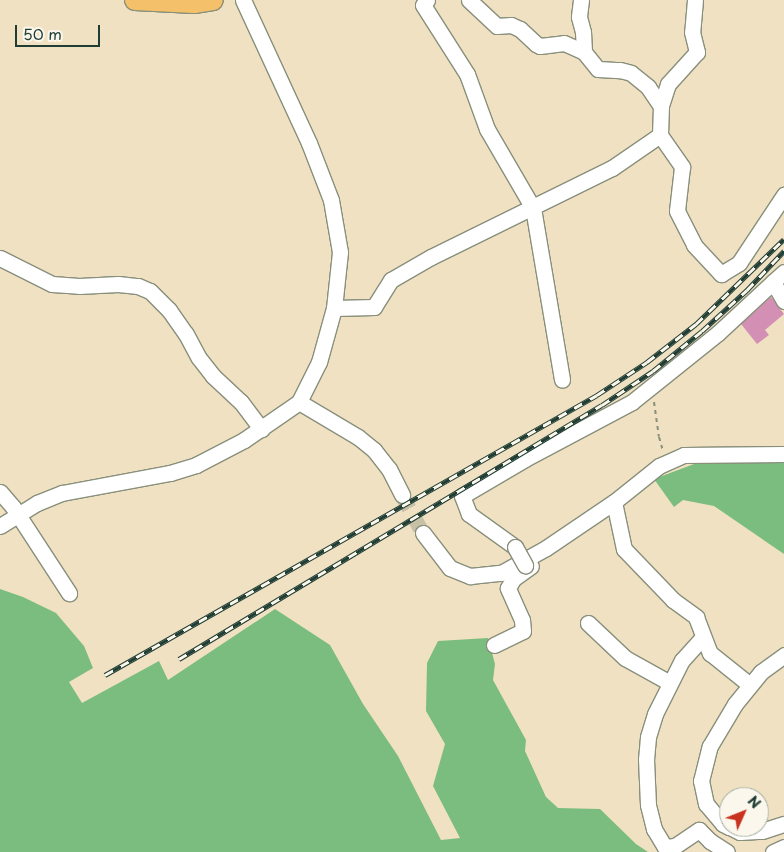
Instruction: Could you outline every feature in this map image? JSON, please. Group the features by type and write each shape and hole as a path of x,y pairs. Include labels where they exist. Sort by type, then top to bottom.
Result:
{"main road":[{"path":"135,0 194,3 213,0"}],"street":[{"path":"0,526 37,503 62,493 170,473 196,465 261,429 299,402 319,362 334,308 340,252 331,200 309,143 243,0"},
{"path":"427,0 423,5 467,74 487,129 533,208 562,380"},
{"path":"469,0 497,26 511,25 520,28 540,46 564,44 584,52 598,69 620,70 640,79 661,106"},
{"path":"581,0 579,18 583,32 584,52"},
{"path":"695,0 692,32 697,52 668,84 661,106 660,135 682,167 677,211 694,245 721,274 739,263 784,195"},
{"path":"334,308 374,307 391,280 430,257 612,168 660,135"},
{"path":"0,258 52,284 79,286 118,284 138,286 150,291 159,298 175,318 199,358 213,376 241,402 261,429"},
{"path":"526,567 515,547 469,514 462,496 525,459 632,402 718,333 778,277 784,301"},
{"path":"299,402 358,437 374,450 389,469 402,495"},
{"path":"494,645 523,631 522,620 508,588 513,579 526,567 578,538 659,466 684,456 784,454"},
{"path":"0,492 18,515 69,593"},
{"path":"423,533 450,568 470,576 500,573 546,548 615,506"},
{"path":"615,506 624,549 672,600 696,616 710,653 750,685"},
{"path":"588,623 625,658 670,683"},
{"path":"703,637 682,660 655,714 648,737 646,759 648,805 654,830 665,846 675,846 699,830 710,841 727,852"},
{"path":"719,819 706,804 701,781 710,746 750,685 761,672 784,655"},
{"path":"769,829 784,824"},
{"path":"774,852 784,847"}],"path":[{"path":"651,387 659,437 666,463"}],"green space":[{"path":"784,460 784,554 714,506 683,500 674,507 654,479 694,464"},
{"path":"0,589 23,597 56,613 84,646 93,668 69,682 82,703 159,661 168,680 275,609 330,645 363,704 398,756 441,840 460,838 433,786 445,744 426,711 427,663 438,641 488,638 495,664 493,680 526,740 525,751 546,797 558,808 600,809 636,844 648,852 0,852"}],"building":[{"path":"771,297 784,314 765,330 769,335 757,344 741,324"}],"tunnel":[{"path":"402,495 423,533"}],"railway":[{"path":"105,675 597,395 647,362 696,324 784,239"},
{"path":"179,659 602,405 653,371 702,331 747,290 784,251"}]}
